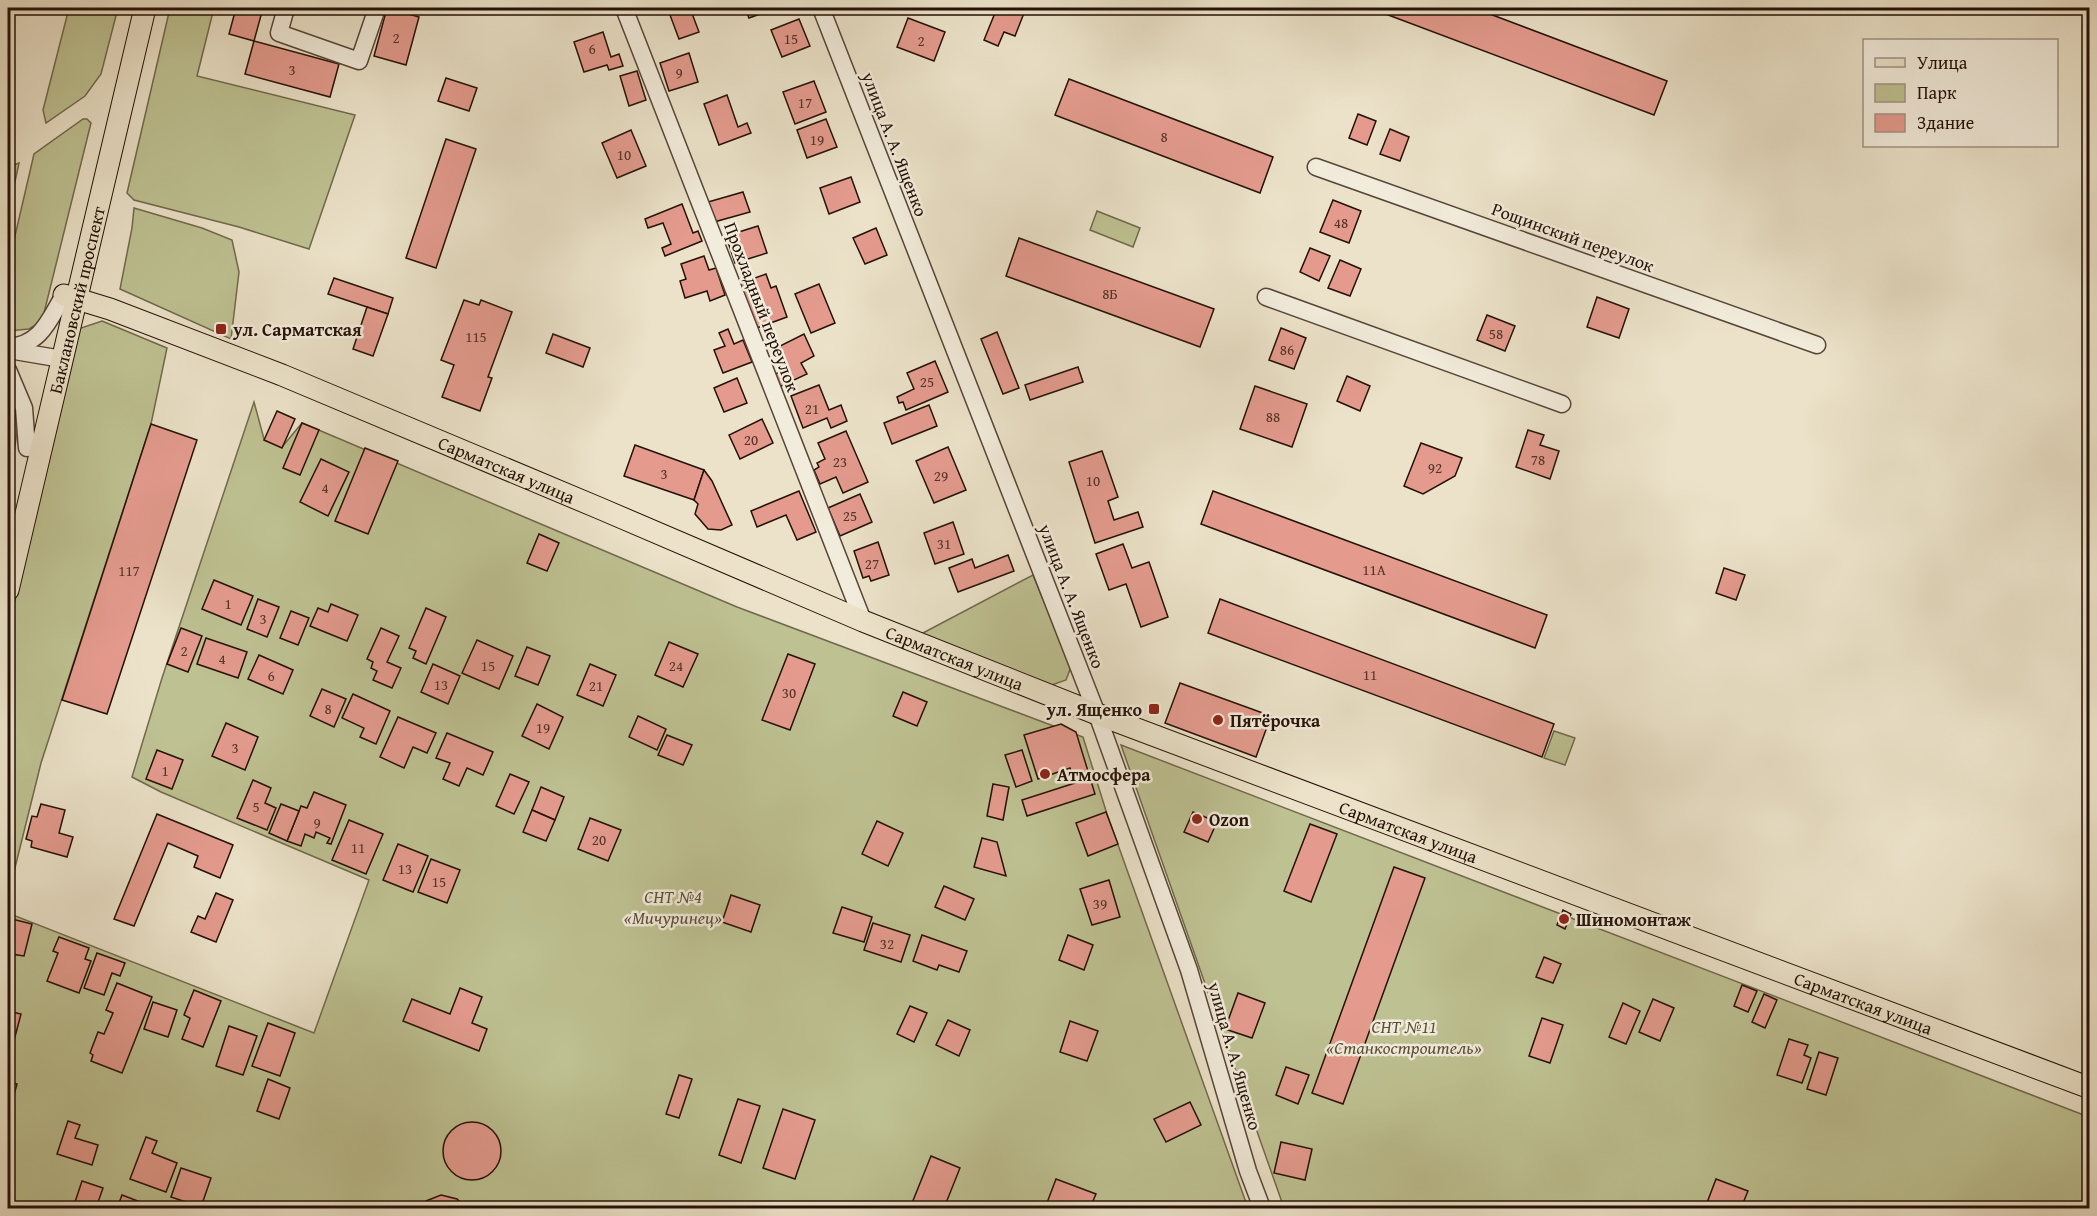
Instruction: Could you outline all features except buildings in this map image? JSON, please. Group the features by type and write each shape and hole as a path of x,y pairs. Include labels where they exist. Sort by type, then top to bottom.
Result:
{"main road":[{"name":"Баклановский проспект","path":"70,296 131,8"},
{"name":"Баклановский проспект","path":"8,590 55,359 146,8"},
{"name":"Сарматская улица","path":"70,296 121,313 282,375 589,503 863,621 1097,714 2090,1088"},
{"name":"Баклановский проспект","path":"8,532 27,448 55,359"}],"street":[{"path":"286,8 279,33 359,61 377,8"},
{"name":"Прохладный переулок","path":"624,8 863,621"},
{"name":"улица А. А. Ященко","path":"821,8 1097,714 1190,970 1248,1171 1262,1209"},
{"name":"Рощинский переулок","path":"1316,167 1817,345"},
{"path":"8,348 32,341 70,296"},
{"path":"1266,297 1562,404"},
{"path":"8,348 55,359"},
{"path":"8,370 24,408 27,448"}],"green space":[{"path":"69,8 118,8 101,74 85,96 46,123 43,110"},
{"path":"170,8 214,8 197,76 355,115 309,249 239,227 134,200 127,193"},
{"path":"83,119 91,123 42,321 29,329 8,331 8,266 34,154"},
{"path":"19,163 8,214 8,167"},
{"path":"134,208 202,228 232,240 239,272 231,339 120,289"},
{"path":"1097,211 1140,228 1133,247 1090,230"},
{"path":"102,321 167,348 151,424 41,763 10,888 8,887 8,630 78,329"},
{"path":"8,393 16,413 17,434 8,477"},
{"name":"СНТ №4 «Мичуринец»","path":"254,402 264,439 282,447 302,423 737,607 1083,737 1107,814 1248,1208 8,1208 8,913 314,1033 369,880 161,792 132,777 162,678"},
{"path":"1033,575 1071,667 1066,680 1049,686 921,634"},
{"path":"1554,731 1575,738 1565,765 1544,758"},
{"name":"СНТ №11 «Станкостроитель»","path":"1121,745 2089,1117 2089,1208 1284,1208"}],"place":[{"name":"ул. Сарматская","path":"221,329"},
{"name":"ул. Ященко","path":"1154,709"},
{"name":"Пятёрочка","path":"1218,720"},
{"name":"Атмосфера","path":"1045,774"},
{"name":"Ozon","path":"1197,819"},
{"name":"Шиномонтаж","path":"1564,919"}]}
